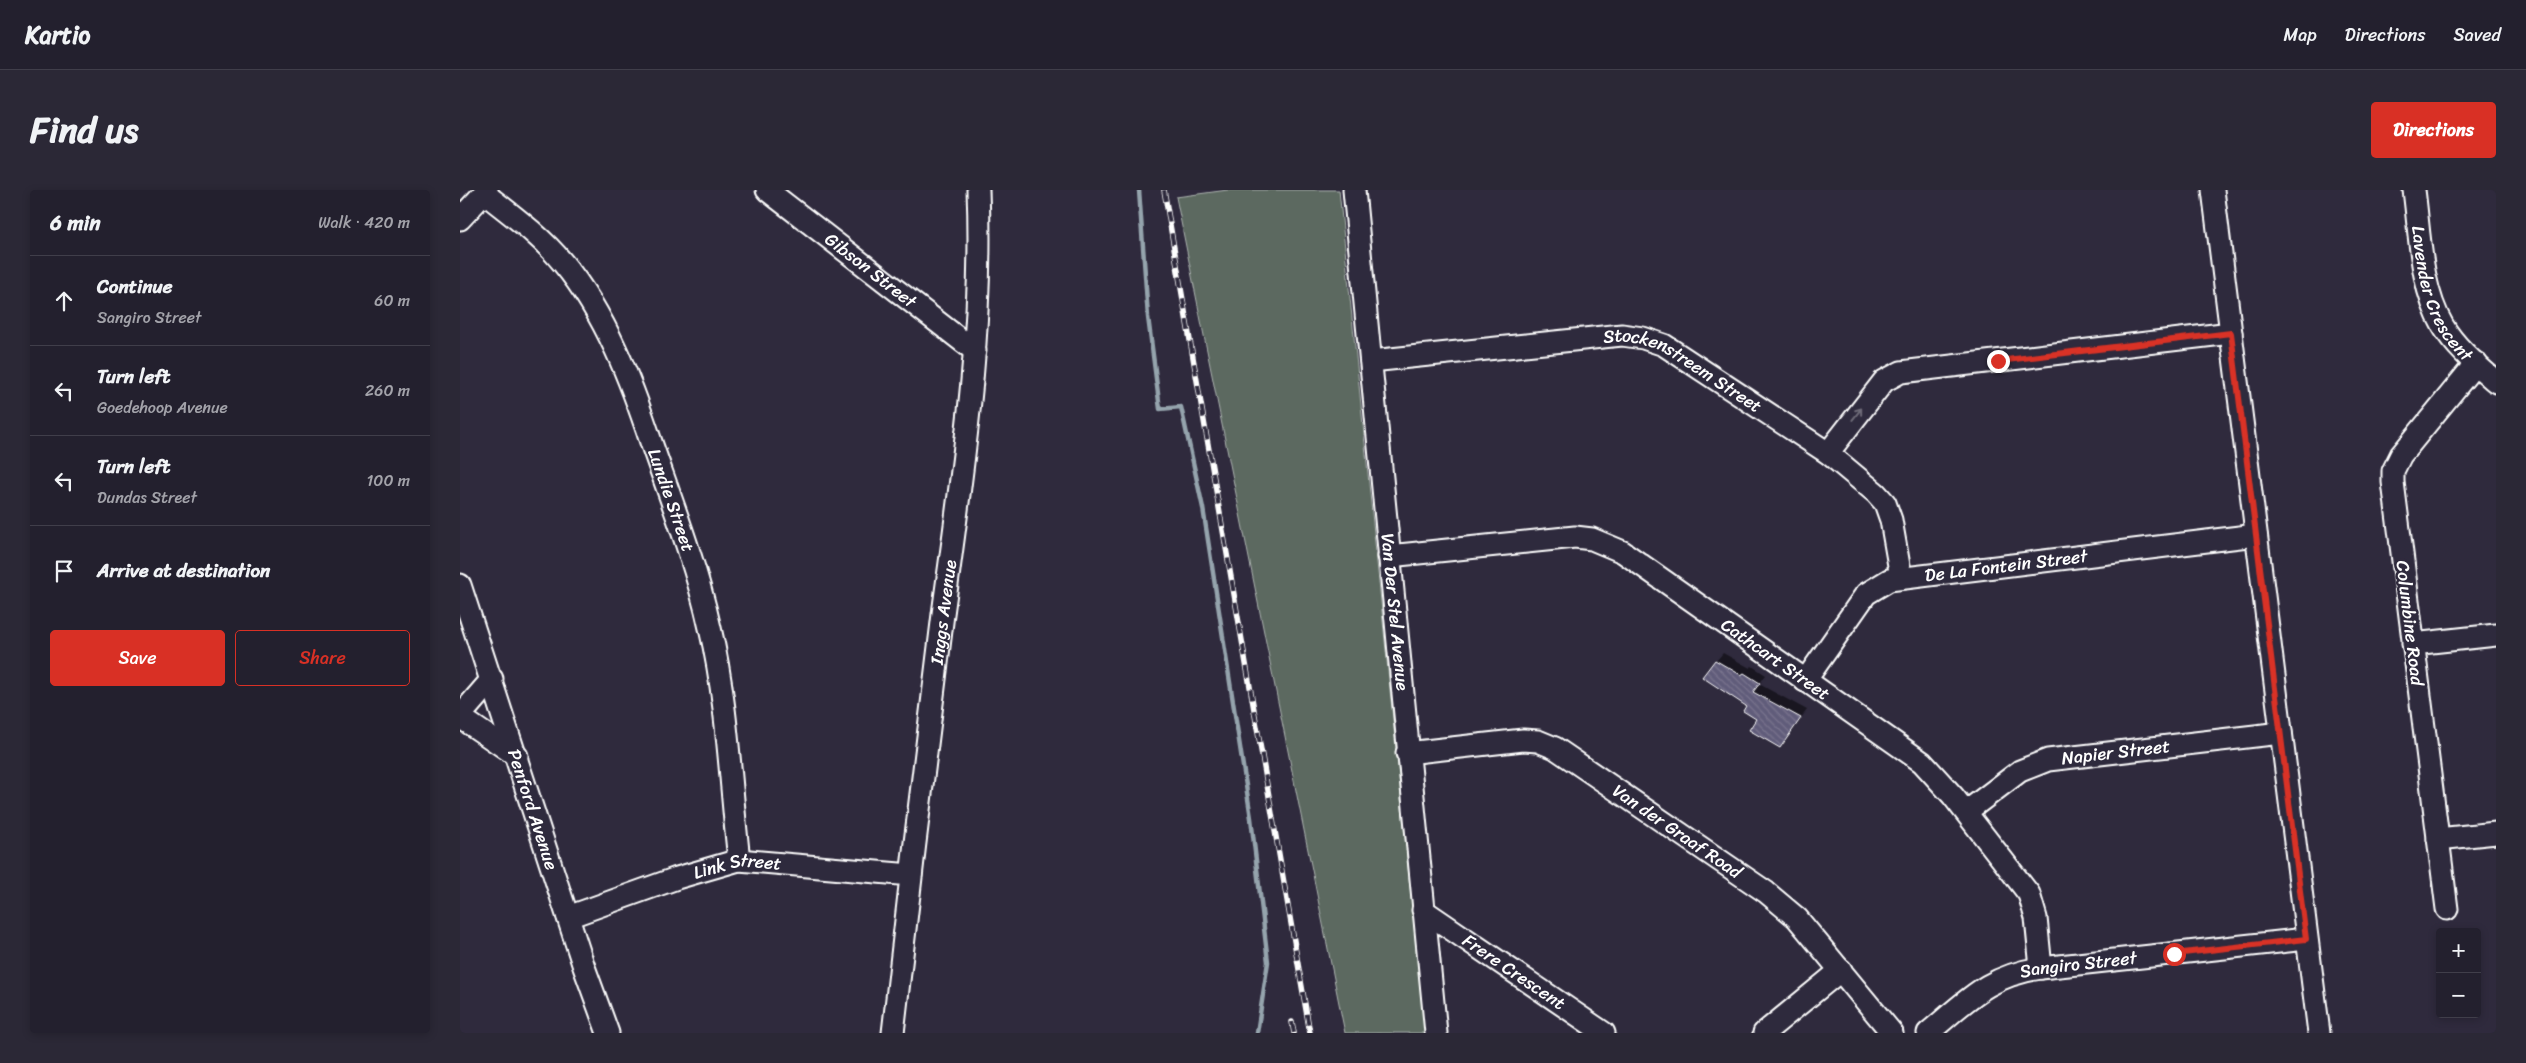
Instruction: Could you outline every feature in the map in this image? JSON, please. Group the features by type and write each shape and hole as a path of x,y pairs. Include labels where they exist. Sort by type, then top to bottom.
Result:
{"street":[{"name":"Gibson Street","path":"766,190 975,351"},
{"name":"Inggs Avenue","path":"893,1033 972,394 980,226 978,190"},
{"name":"Van Der Stel Avenue","path":"1354,190 1407,753 1436,1033"},
{"path":"2213,190 2318,1033"},
{"name":"Lavender Crescent","path":"2414,190 2428,286 2436,309 2444,327 2476,364 2496,382"},
{"path":"460,219 485,191"},
{"name":"Lundie Street","path":"485,191 538,236 563,263 590,300 630,380 682,531 710,629 720,678 739,860"},
{"path":"1828,452 1884,381 1901,372 2231,333"},
{"name":"Stockenstreem Street","path":"1371,361 1622,335 1664,344 1828,452 1885,503 1891,520 1902,577"},
{"name":"Columbine Road","path":"2447,909 2392,482 2393,472 2401,455 2476,364"},
{"name":"De La Fontein Street","path":"1805,682 1866,594 1889,580 2256,535"},
{"name":"Cathcart Street","path":"1389,556 1575,537 1592,539 1623,552 1805,682 1922,762 1937,776 2029,894 2036,918 2041,968"},
{"name":"Penford Avenue","path":"460,585 568,917 608,1033"},
{"path":"2413,644 2496,635"},
{"path":"492,680 460,716 517,756"},
{"name":"Napier Street","path":"1966,812 2020,771 2048,760 2281,733"},
{"name":"Van der Graaf Road","path":"1407,753 1511,741 1532,740 1547,744 1766,892 1797,918 1892,1033"},
{"path":"2438,839 2496,833"},
{"name":"Link Street","path":"568,917 677,878 739,860 912,875"},
{"name":"Frere Crescent","path":"1423,910 1604,1033"},
{"name":"Sangiro Street","path":"1928,1033 1987,985 2017,973 2041,968 2306,939"},
{"path":"1764,1033 1841,970"}],"shaded area":[{"path":"1228,190 1339,190 1425,1033 1345,1033 1176,197"}],"building":[{"path":"1715,660 1741,675 1744,673 1760,683 1753,692 1801,718 1780,748 1749,730 1756,719 1743,711 1746,706 1702,677"}],"waterway":[{"path":"1139,190 1148,317 1160,409 1181,407 1203,508 1251,818 1268,962 1257,1033"}],"railway":[{"path":"1164,190 1310,1033"},
{"path":"1292,1022 1294,1033"}],"route":[{"path":"1998,361 2231,333 2306,939 2174,954"}]}
